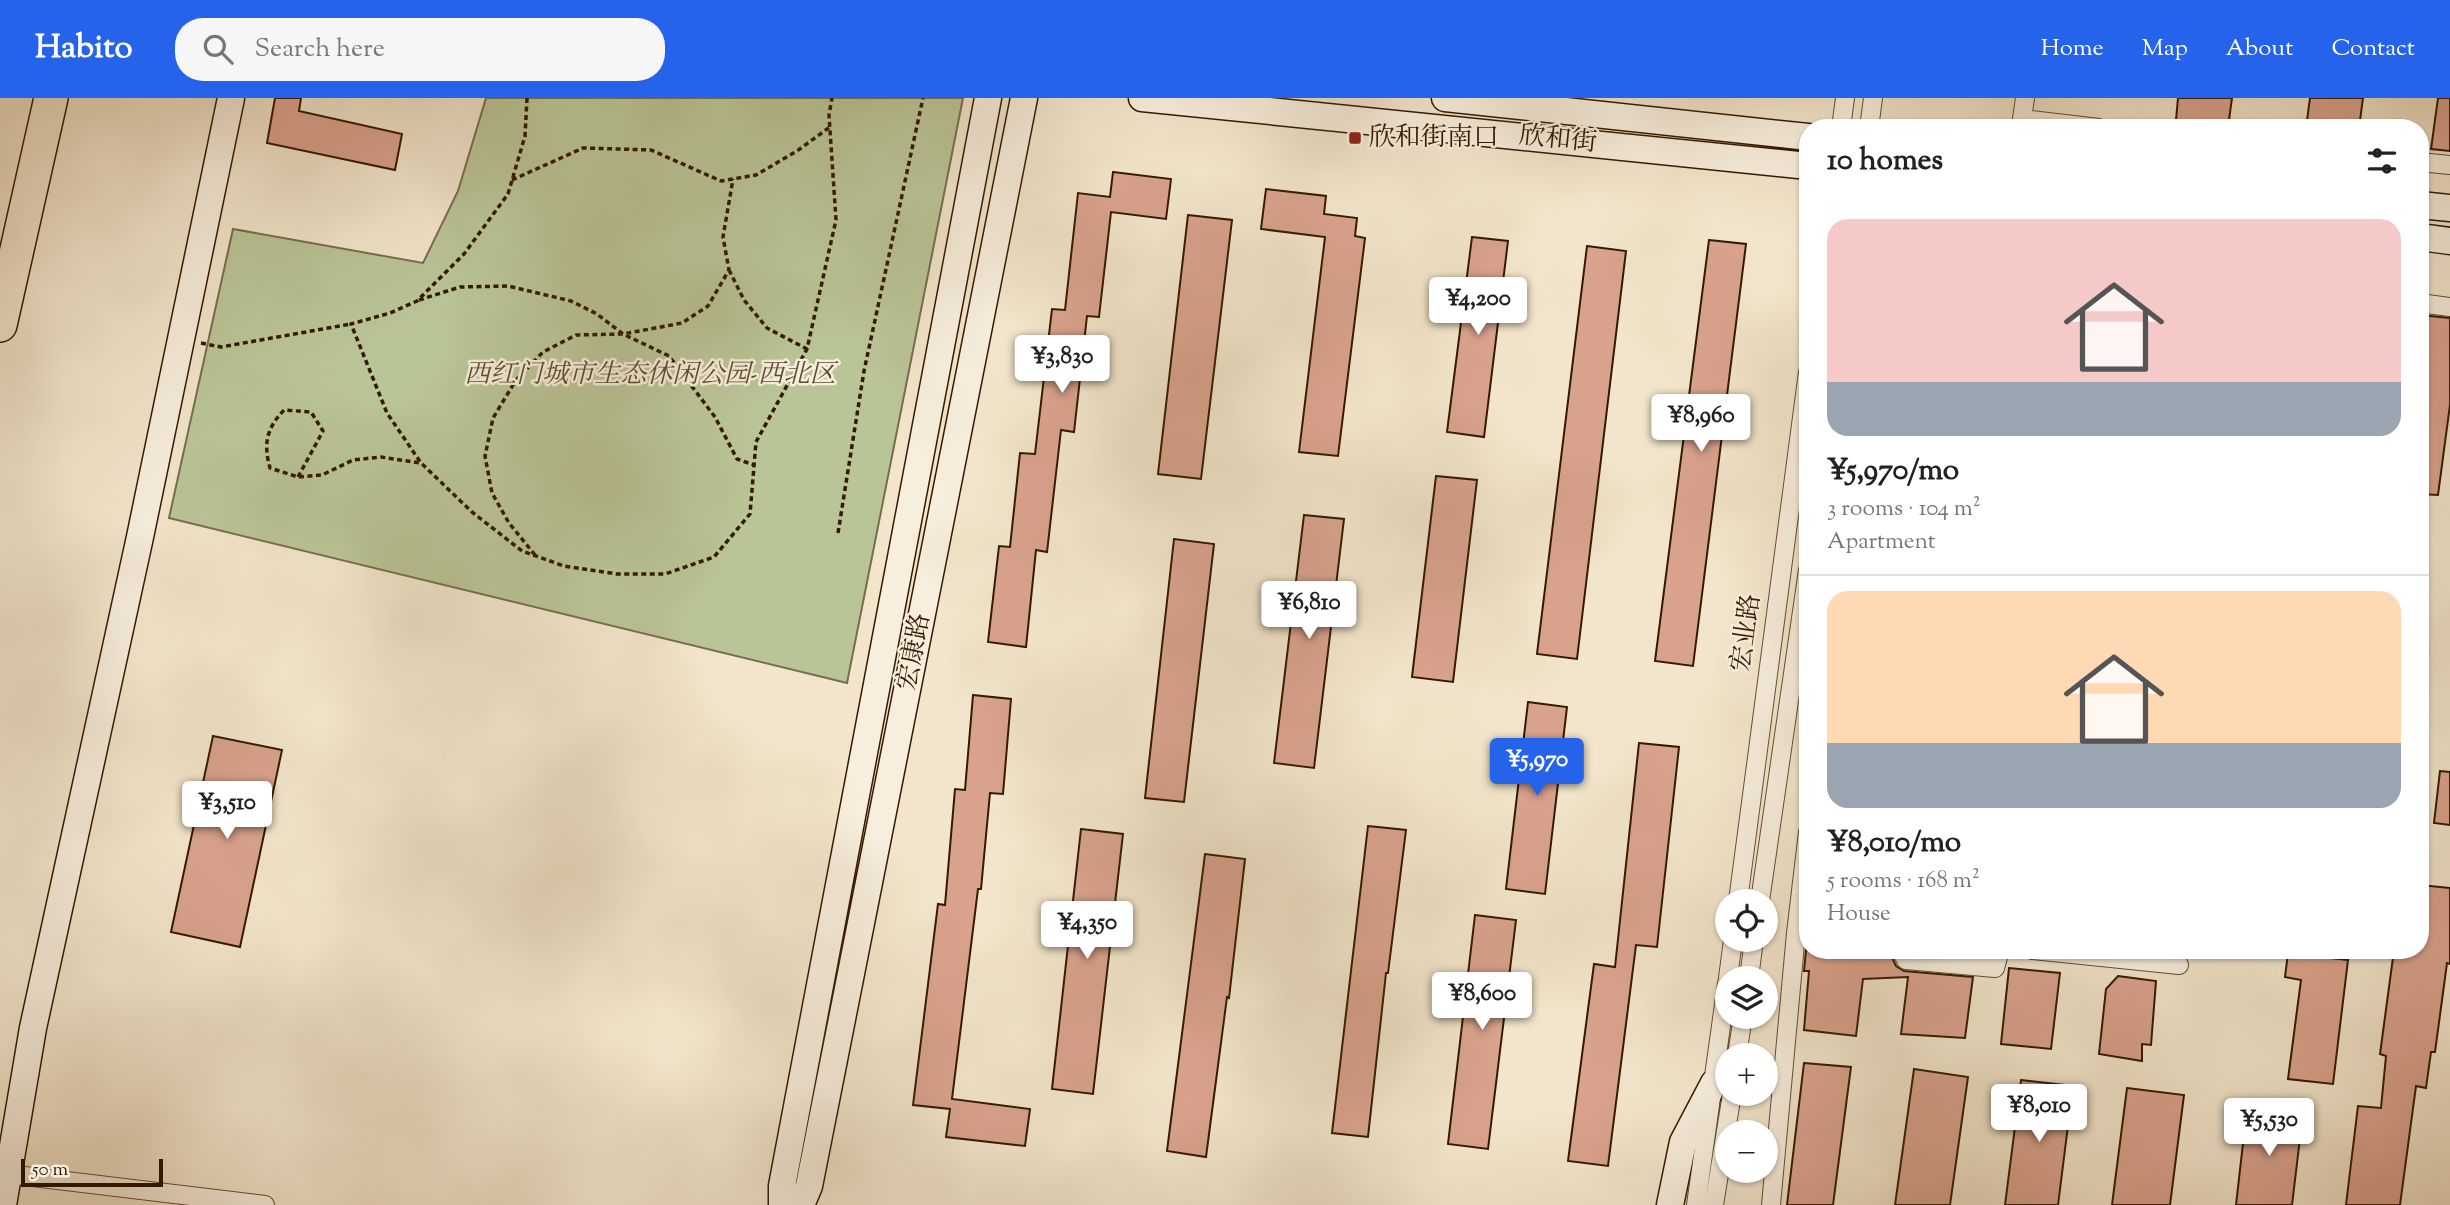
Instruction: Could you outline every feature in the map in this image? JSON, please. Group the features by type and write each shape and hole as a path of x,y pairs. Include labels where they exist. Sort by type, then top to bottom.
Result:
{"highway":[{"path":"0,325 51,98"}],"street":[{"path":"3,1205 33,1028 231,98"},
{"name":"宏康路","path":"782,1205 782,1186 835,899 988,98"},
{"name":"宏康路","path":"802,1205 809,1186 1024,98"},
{"name":"欣和街","path":"1142,98 1247,104 1799,165"},
{"name":"欣和街","path":"1445,98 1799,136"},
{"path":"1842,119 1845,98"},
{"path":"1870,119 1873,98"},
{"path":"2022,119 2025,98"},
{"path":"1620,146 1639,132 1637,124 1623,116"},
{"path":"2429,163 2450,165"},
{"path":"2429,206 2450,208"},
{"path":"2429,238 2450,241"},
{"path":"2429,304 2450,307"},
{"name":"宏业路","path":"1740,889 1799,440"},
{"name":"宏业路","path":"1762,889 1799,669"},
{"path":"1771,1205 1799,959"},
{"path":"1906,959 1996,968 1998,959"},
{"path":"2120,959 2179,965"},
{"path":"1670,1205 1683,1142 1715,1093"},
{"path":"1696,1205 1717,1106"},
{"path":"1714,1205 1720,1106"},
{"path":"8,1174 265,1205"}],"path":[{"path":"417,301 464,254 508,194 525,136 527,98"},
{"path":"351,324 387,413 421,463 472,512 522,551 564,566 617,574 665,574 714,557 750,514 756,442 807,349 836,220 830,127 832,98"},
{"path":"838,534 864,371 923,98"},
{"path":"512,180 583,148 651,150 721,181 756,175 797,151 830,127"},
{"path":"733,179 723,237 729,270 744,300 767,328 807,349"},
{"path":"537,556 509,523 492,494 485,456 493,418 516,380 543,352 576,335 623,334 682,323 708,306 729,270"},
{"path":"181,339 221,347 351,324 390,313 460,287 508,286 572,301 597,314 623,334 669,355 715,417 737,459 754,465"},
{"path":"299,477 323,431 311,412 284,410 270,424 266,453 271,467 299,477 322,475 353,460 381,457 421,463"}],"green space":[{"name":"西红门城市生态休闲公园-西北区","path":"486,98 963,98 847,683 169,518 233,229 423,263 458,191"}],"building":[{"path":"275,98 301,98 299,111 402,134 395,170 267,143"},
{"path":"2178,98 2232,98 2229,119 2176,119"},
{"path":"2310,98 2363,98 2360,119 2307,119"},
{"path":"2438,98 2450,98 2450,151 2431,149"},
{"path":"1113,172 1171,179 1166,219 1111,212 1099,317 1087,316 1074,432 1061,430 1047,552 1036,550 1026,647 988,642 999,546 1010,547 1020,453 1035,454 1052,309 1065,310 1078,193 1110,197"},
{"path":"1266,189 1326,196 1324,214 1357,218 1355,236 1365,238 1338,456 1299,452 1325,237 1261,229"},
{"path":"1188,215 1232,220 1201,479 1158,474"},
{"path":"1472,237 1508,241 1484,437 1447,432"},
{"path":"1709,240 1746,244 1693,666 1655,661"},
{"path":"1587,246 1626,251 1577,659 1537,654"},
{"path":"2429,316 2450,318 2450,405 2438,495 2429,494"},
{"path":"1436,476 1477,480 1453,682 1412,677"},
{"path":"1304,515 1344,519 1314,768 1274,763"},
{"path":"1174,539 1214,544 1184,802 1145,798"},
{"path":"973,695 1011,699 1003,794 990,793 981,889 978,889 952,1099 1030,1109 1025,1146 946,1137 950,1109 913,1105 938,904 945,905 955,789 965,790"},
{"path":"1528,702 1567,707 1545,894 1506,889"},
{"path":"213,736 282,750 240,947 171,932"},
{"path":"1639,743 1679,747 1657,947 1636,945 1608,1166 1568,1161 1594,964 1615,967"},
{"path":"2440,771 2450,772 2450,825 2434,823"},
{"path":"1368,826 1406,830 1386,973 1368,1137 1332,1133"},
{"path":"1081,829 1123,834 1093,1094 1052,1089"},
{"path":"1205,854 1245,859 1229,998 1227,997 1206,1157 1167,1151"},
{"path":"2429,886 2450,888 2450,964 2447,963 2435,1052 2431,1052 2426,1088 2416,1086 2400,1205 2346,1205 2358,1106 2381,1108 2386,1056 2380,1054 2393,959 2429,959"},
{"path":"1475,915 1516,920 1488,1149 1448,1144"},
{"path":"1805,959 1893,959 1896,966 1904,971 1973,977 1965,1038 1901,1034 1908,977 1863,979 1856,1036 1804,1030 1809,971 1804,971"},
{"path":"2287,959 2348,960 2333,1084 2288,1079 2301,980 2285,977"},
{"path":"2009,968 2060,973 2051,1049 2001,1044"},
{"path":"2118,976 2156,981 2151,1045 2142,1044 2142,1061 2099,1054 2106,989"},
{"path":"1804,1063 1851,1067 1833,1205 1787,1205"},
{"path":"1914,1069 1968,1077 1950,1205 1895,1205"},
{"path":"2021,1080 2073,1086 2058,1205 2005,1205"},
{"path":"2127,1088 2184,1095 2170,1205 2112,1205"},
{"path":"2247,1108 2303,1113 2292,1205 2236,1205"}],"place":[{"name":"欣和街南口","path":"1355,138"}]}
